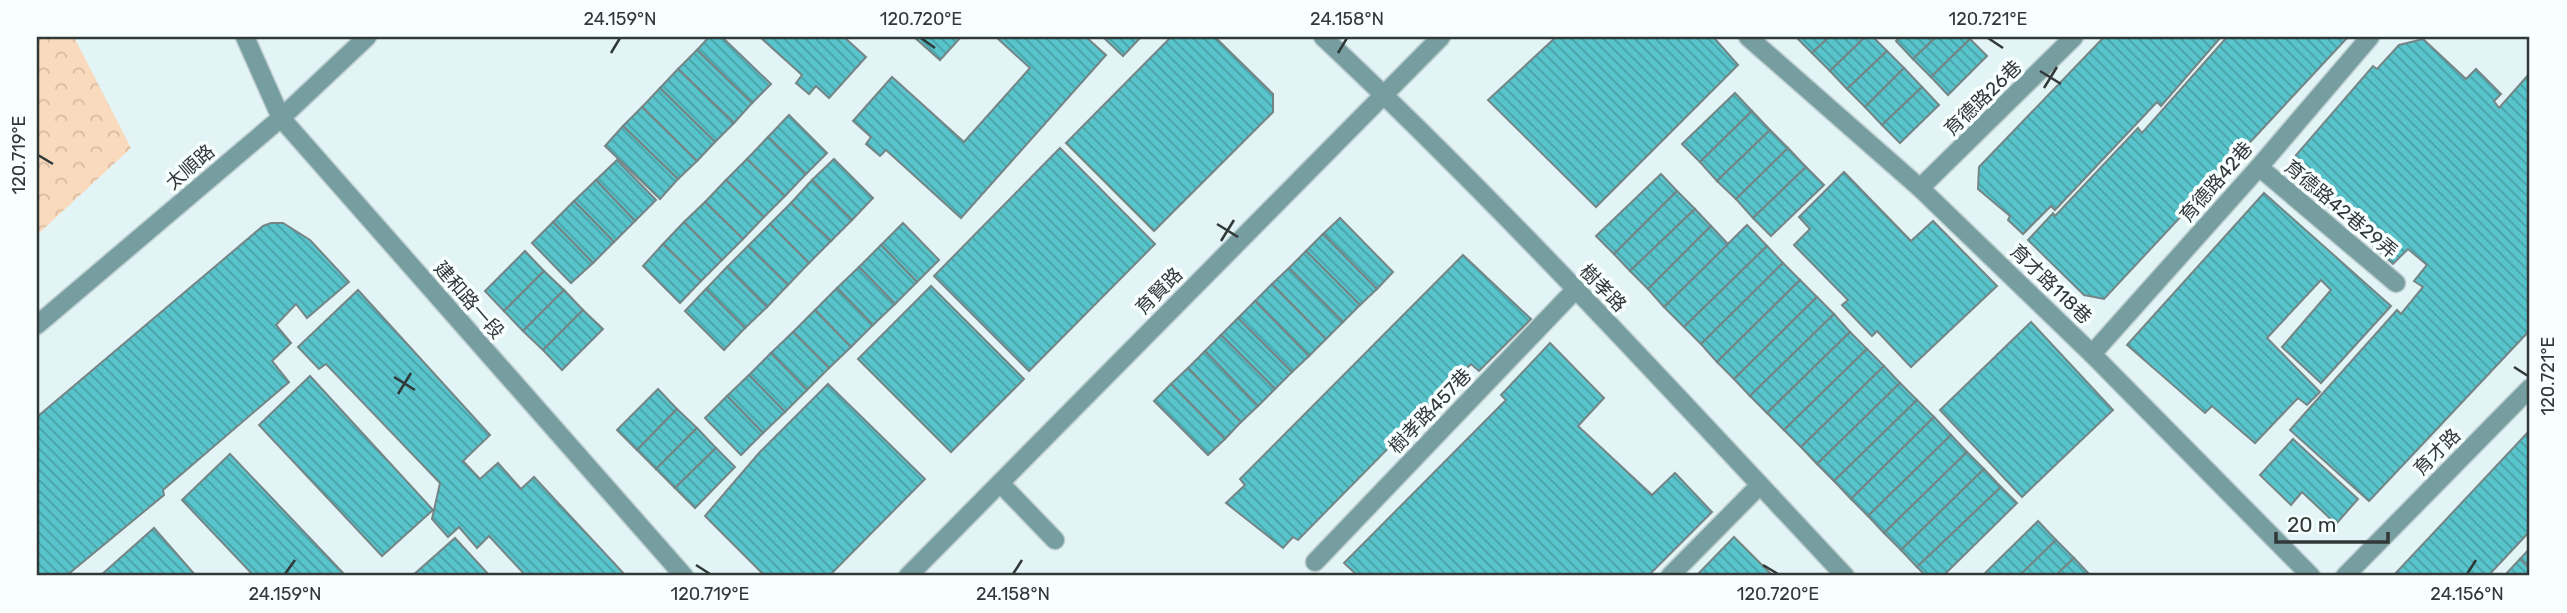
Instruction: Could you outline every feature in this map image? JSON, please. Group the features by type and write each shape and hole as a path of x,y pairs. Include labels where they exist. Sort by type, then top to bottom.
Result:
{"street":[{"name":"建和路一段","path":"245,37 281,118 684,576"},
{"name":"太順路","path":"37,325 281,118 367,37"},
{"name":"樹孝路","path":"1323,37 1384,94 1576,289 1845,576"},
{"name":"育賢路","path":"908,576 1441,37"},
{"name":"育才路118巷","path":"1748,37 1920,188 2092,354 2311,576"},
{"name":"育德路42巷","path":"2092,354 2259,167 2370,37"},
{"name":"育德路26巷","path":"1920,188 2066,40"},
{"name":"育德路42巷29弄","path":"2259,167 2396,283"},
{"name":"樹孝路457巷","path":"1315,562 1576,289"},
{"name":"育才路","path":"2345,576 2530,388"},
{"path":"1000,483 1055,540"},
{"path":"1670,576 1760,485"}],"green space":[{"path":"37,37 74,37 131,148 37,235"}],"building":[{"path":"709,37 722,37 771,84 752,103 697,50"},
{"path":"760,37 844,37 866,57 829,98 816,86 809,94 796,83 802,75"},
{"path":"914,37 961,37 940,60"},
{"path":"996,37 1086,37 1106,55 961,218 886,150 880,156 866,144 871,137 853,121 892,77 964,142 1030,68"},
{"path":"1103,37 1141,37 1123,56"},
{"path":"1171,37 1215,37 1273,94 1273,112 1154,231 1066,143"},
{"path":"1556,37 1717,37 1715,39 1738,65 1596,207 1488,100"},
{"path":"1796,37 1829,37 1812,53"},
{"path":"1829,37 1865,37 1830,71 1812,53"},
{"path":"1865,37 1873,37 1887,51 1847,89 1830,71"},
{"path":"1900,37 1936,37 1913,59 1896,41"},
{"path":"1936,37 1970,39 1931,77 1913,59"},
{"path":"2104,37 2221,37 2161,106 2157,102 2055,210 2051,206 2023,234 2008,220 2010,216 1978,189 1979,167"},
{"path":"2227,37 2348,37 2104,299 2084,295 2028,240 2053,213 2055,216 2138,128 2142,133"},
{"path":"1970,39 1987,56 1948,95 1931,77"},
{"path":"2423,39 2466,79 2476,69 2501,94 2494,101 2499,108 2530,73 2530,330 2369,501 2290,430 2397,310 2401,314 2423,287 2414,281 2427,265 2408,249 2393,264 2285,168 2373,66 2377,69 2399,45"},
{"path":"697,50 752,103 734,123 678,69"},
{"path":"1887,51 1904,68 1865,107 1847,89"},
{"path":"1904,68 1922,87 1882,125 1865,107"},
{"path":"678,69 734,123 715,142 660,88"},
{"path":"1922,87 1939,105 1900,143 1882,125"},
{"path":"660,88 715,142 697,161 642,107"},
{"path":"1735,93 1752,111 1700,162 1682,144"},
{"path":"642,107 697,161 678,179 623,126"},
{"path":"1752,111 1770,130 1717,181 1700,162"},
{"path":"789,115 827,153 806,174 768,137"},
{"path":"623,126 678,179 660,199 605,146"},
{"path":"1770,130 1788,148 1736,199 1717,181"},
{"path":"768,137 806,174 785,196 747,159"},
{"path":"1060,148 1155,244 1029,371 934,276"},
{"path":"1788,148 1806,167 1753,218 1736,199"},
{"path":"747,159 785,196 764,217 726,180"},
{"path":"834,159 873,198 852,220 812,180"},
{"path":"617,160 656,200 635,221 596,180"},
{"path":"1806,167 1824,185 1771,236 1753,218"},
{"path":"1844,172 1911,241 1933,221 1997,286 1911,367 1877,331 1872,336 1842,305 1848,300 1794,245 1810,229 1799,217"},
{"path":"1661,174 1677,191 1614,254 1596,236"},
{"path":"596,180 635,221 614,242 574,201"},
{"path":"726,180 764,217 743,239 705,202"},
{"path":"812,180 852,220 831,241 791,203"},
{"path":"1677,191 1695,209 1630,271 1614,254"},
{"path":"2264,193 2391,306 2321,383 2282,347 2331,290 2321,280 2267,338 2320,392 2307,405 2298,398 2255,443 2212,406 2205,413 2127,345"},
{"path":"574,201 614,242 593,263 553,222"},
{"path":"705,202 743,239 722,260 684,222"},
{"path":"791,203 831,241 809,263 770,224"},
{"path":"1695,209 1711,226 1648,289 1630,271"},
{"path":"1340,218 1393,272 1377,289 1323,234"},
{"path":"553,222 593,263 571,283 532,243"},
{"path":"684,222 722,260 701,281 663,244"},
{"path":"283,223 310,240 349,282 307,318 296,304 276,325 291,343 272,361 289,382 163,490 164,495 66,576 37,576 37,417 263,226"},
{"path":"903,223 939,260 917,282 881,245"},
{"path":"770,224 809,263 788,285 748,246"},
{"path":"1747,225 1767,246 1684,327 1664,307"},
{"path":"1711,226 1728,244 1664,307 1648,289"},
{"path":"1323,234 1377,289 1360,305 1306,251"},
{"path":"663,244 701,281 680,303 643,266"},
{"path":"881,245 917,282 895,304 859,267"},
{"path":"748,246 788,285 767,307 727,267"},
{"path":"1767,246 1783,263 1701,344 1684,327"},
{"path":"525,251 544,271 504,311 485,291"},
{"path":"1306,251 1360,305 1343,322 1289,268"},
{"path":"1463,255 1531,319 1479,371 1471,364 1298,540 1293,537 1283,548 1226,503 1245,485 1240,479"},
{"path":"1783,263 1800,280 1717,362 1701,344"},
{"path":"727,267 767,307 745,328 706,289"},
{"path":"859,267 895,304 873,325 837,288"},
{"path":"1289,268 1343,322 1326,339 1272,284"},
{"path":"544,271 564,290 523,331 504,311"},
{"path":"1800,280 1817,297 1734,379 1717,362"},
{"path":"1272,284 1326,339 1309,356 1255,301"},
{"path":"931,286 1024,379 951,452 858,359"},
{"path":"837,288 873,325 851,347 815,310"},
{"path":"706,289 745,328 724,350 685,311"},
{"path":"358,290 490,435 463,461 480,479 498,463 521,489 534,477 626,576 526,576 489,536 477,548 459,527 448,537 432,519 440,483 326,364 319,369 298,347"},
{"path":"564,290 583,310 543,350 523,331"},
{"path":"1817,297 1834,314 1750,396 1734,379"},
{"path":"1255,301 1309,356 1292,372 1238,318"},
{"path":"583,310 603,329 562,370 543,350"},
{"path":"815,310 851,347 829,368 793,332"},
{"path":"1834,314 1850,332 1767,413 1750,396"},
{"path":"1238,318 1292,372 1275,389 1221,335"},
{"path":"2031,322 2113,410 2022,497 1940,410"},
{"path":"793,332 829,368 807,390 771,353"},
{"path":"1850,332 1867,349 1784,430 1767,413"},
{"path":"1221,335 1275,389 1258,406 1205,351"},
{"path":"1550,343 1604,398 1578,426 1652,495 1675,473 1712,512 1648,576 1358,576 1344,563 1506,400 1501,395"},
{"path":"1867,349 1884,366 1801,447 1784,430"},
{"path":"1205,351 1258,406 1241,422 1188,368"},
{"path":"771,353 807,390 785,412 749,375"},
{"path":"1884,366 1900,383 1817,464 1801,447"},
{"path":"1188,368 1241,422 1225,439 1171,384"},
{"path":"749,375 785,412 763,433 727,396"},
{"path":"310,376 433,510 382,556 259,425"},
{"path":"1900,383 1917,400 1834,481 1817,464"},
{"path":"828,384 925,479 829,576 765,576 705,516 759,453"},
{"path":"1171,384 1225,439 1208,455 1154,401"},
{"path":"658,389 677,409 637,450 617,430"},
{"path":"727,396 763,433 741,455 705,418"},
{"path":"1917,400 1934,417 1851,499 1834,481"},
{"path":"677,409 697,428 656,469 637,450"},
{"path":"1934,417 1951,435 1868,516 1851,499"},
{"path":"697,428 716,448 675,488 656,469"},
{"path":"2530,430 2530,531 2488,576 2393,576"},
{"path":"1951,435 1967,452 1884,533 1868,516"},
{"path":"2293,439 2358,499 2336,524 2302,492 2291,505 2260,475"},
{"path":"716,448 735,467 695,508 675,488"},
{"path":"1967,452 1984,469 1901,550 1884,533"},
{"path":"230,454 346,576 254,576 182,500"},
{"path":"1984,469 2001,487 1917,567 1901,550"},
{"path":"2001,487 2017,503 1943,576 1926,576 1917,567"},
{"path":"2038,521 2056,540 2019,576 1982,576"},
{"path":"154,528 196,576 100,576"},
{"path":"1734,537 1773,576 1696,576"},
{"path":"455,538 490,576 412,576"},
{"path":"2056,540 2074,558 2055,576 2019,576"},
{"path":"2530,548 2530,569 2520,559"},
{"path":"2074,558 2091,576 2055,576"},
{"path":"2520,559 2530,569 2530,576 2504,576"}]}
